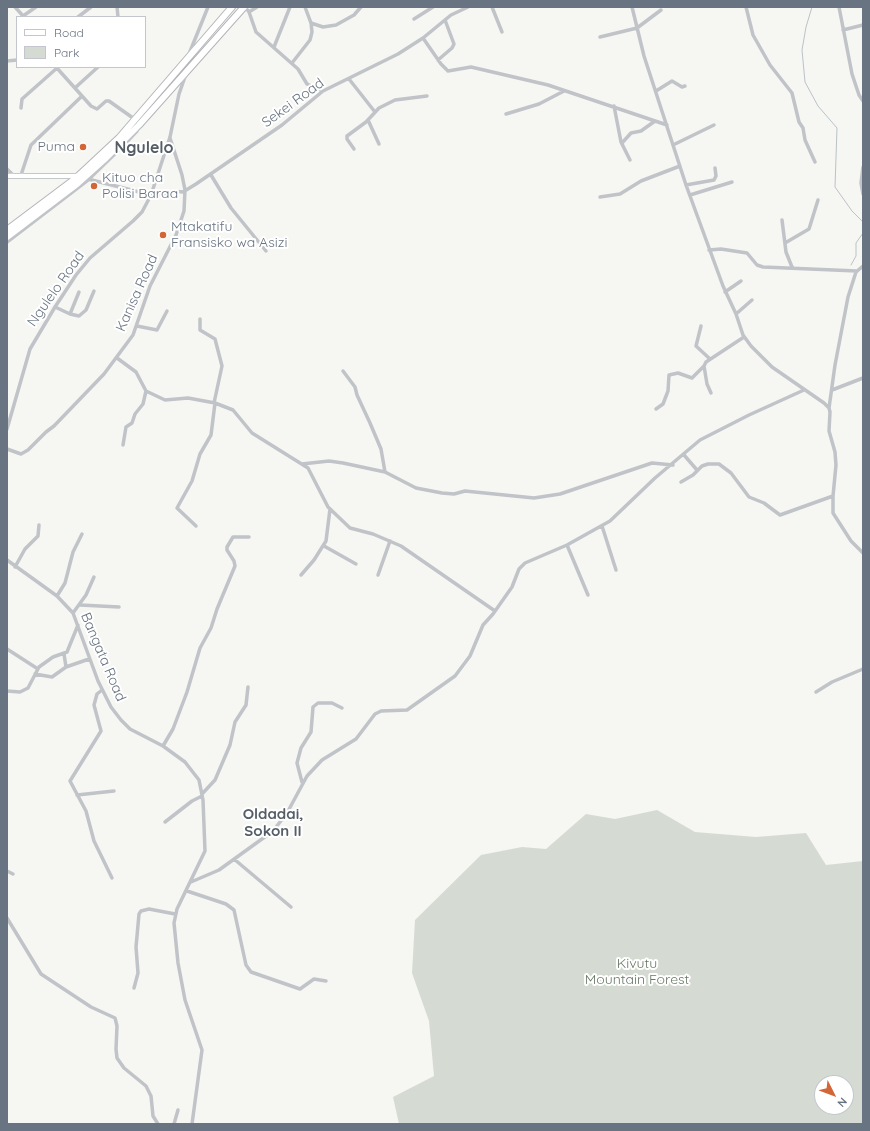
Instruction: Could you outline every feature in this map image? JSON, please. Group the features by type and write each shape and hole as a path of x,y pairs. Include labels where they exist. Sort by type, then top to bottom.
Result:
{"highway":[{"path":"7,236 83,178 153,109 171,88 187,64 232,7"},
{"path":"7,230 83,178 187,64 244,7"},
{"path":"226,15 231,20"}],"street":[{"path":"15,7 23,16"},
{"path":"25,16 36,7"},
{"path":"79,16 91,7"},
{"name":"Ngulelo Road","path":"7,429 30,349 55,307 76,275 90,258 133,222 142,212 151,194 170,137 187,64 208,7"},
{"path":"244,7 249,12 256,32 298,69 307,84 323,91"},
{"path":"249,12 257,7"},
{"path":"274,47 290,7"},
{"path":"292,63 310,40 311,23 305,7"},
{"path":"311,23 323,26 336,25 354,15 360,7"},
{"path":"414,19 433,7"},
{"name":"Sekei Road","path":"151,194 167,196 173,190 181,192 211,175 282,125 323,91 398,54 423,38 445,20 468,7"},
{"path":"492,7 502,32"},
{"path":"632,7 644,56 686,185 725,292 736,314 744,337 772,367 829,408"},
{"path":"746,7 752,35 770,65 792,93 799,122 803,128 805,140 815,162"},
{"path":"839,7 852,74 863,102"},
{"path":"600,36 638,28 661,10"},
{"path":"438,60 452,48 454,44 445,20"},
{"path":"843,30 863,26"},
{"path":"423,38 438,60 448,71 463,67 474,67 548,85 667,125"},
{"path":"21,108 22,99 56,68"},
{"path":"58,68 76,87 81,97 96,108 106,101 111,102 133,118"},
{"path":"76,87 97,68"},
{"path":"349,79 375,112"},
{"path":"656,91 672,81 682,87 685,86"},
{"path":"171,88 179,94"},
{"path":"506,114 544,102 564,91"},
{"path":"354,149 347,137 368,120 375,112 389,102 427,96"},
{"path":"20,174 31,145 81,97"},
{"path":"614,106 622,143 630,160"},
{"path":"368,120 379,144"},
{"path":"622,143 631,133 640,131 655,121"},
{"path":"673,145 714,125"},
{"name":"Kanisa Road","path":"7,449 21,454 26,452 54,426 117,358 137,326 150,286 181,223 184,211 185,190 170,137"},
{"path":"600,197 620,194 646,179 680,166"},
{"path":"863,167 861,183 863,194"},
{"path":"686,185 714,180 716,176 715,168"},
{"path":"7,169 9,176 20,174 83,178 151,194"},
{"path":"211,175 231,208 266,250"},
{"path":"7,242 83,178"},
{"path":"690,195 732,182"},
{"path":"785,243 809,229 818,200"},
{"path":"782,220 787,256 792,267"},
{"path":"709,250 721,249 748,253 757,265 762,267 792,267 857,271"},
{"path":"863,266 857,271 847,299 835,366 829,408 828,431 835,452 836,465 832,496 835,518 851,541 863,553"},
{"path":"725,292 741,281"},
{"path":"55,307 77,316 84,312 94,291"},
{"path":"70,314 79,292"},
{"path":"736,314 752,300"},
{"path":"137,326 157,330 167,311"},
{"path":"196,526 176,508 192,481 200,454 211,434 222,366 215,339 200,330 200,319"},
{"path":"700,326 696,346 710,359"},
{"path":"656,409 663,404 668,391 670,376 678,373 692,378 710,359 744,337"},
{"path":"117,358 136,372 146,391 167,401 185,398 215,403 233,410 252,434 302,464 311,472 330,509 351,529 390,541 404,548 495,611"},
{"path":"704,366 707,384 711,393"},
{"path":"343,371 355,387 357,395 381,449 385,472"},
{"path":"832,390 863,378"},
{"path":"191,882 209,876 277,828 287,813 302,782 319,763 356,739 375,714 381,711 407,710 455,676 470,656 482,625 495,611 513,585 521,565 567,545 616,517 655,478 673,465 700,440 804,390"},
{"path":"123,445 126,427 132,423 134,414 143,404 146,391"},
{"path":"684,455 697,470"},
{"path":"302,464 329,461 385,472 427,491 454,494 470,491 534,498 560,494 652,463 673,465"},
{"path":"681,482 708,464 714,463 723,466 731,473 742,490 749,497 764,503 780,515 832,496"},
{"path":"301,575 324,546 327,536 330,509"},
{"path":"15,567 26,547 38,536 39,525"},
{"path":"602,526 616,570"},
{"path":"58,596 65,583 73,552 82,534"},
{"path":"163,746 174,729 188,692 200,648 211,628 218,604 235,566 234,560 227,552 227,547 234,536 249,537"},
{"path":"378,575 390,541"},
{"path":"567,545 588,595"},
{"path":"324,546 356,564"},
{"name":"Bangata Road","path":"7,560 58,596 73,613 89,659 102,690 111,707 125,724 163,746 185,762 199,780 202,795 205,848 187,891 175,914"},
{"path":"73,613 80,605 94,577"},
{"path":"80,605 119,607"},
{"path":"7,691 20,692 26,689 30,685 38,669 53,657 64,654 71,645 78,624"},
{"path":"7,649 38,669"},
{"path":"64,654 66,666"},
{"path":"35,674 52,677 66,666 89,659"},
{"path":"816,692 832,682 863,669"},
{"path":"165,822 202,795 215,780 230,745 235,722 246,705 248,688"},
{"path":"102,690 97,694 94,705 101,731 70,780 88,816 94,842 112,878"},
{"path":"302,782 297,763 301,748 311,732 313,707 318,703 332,703 342,708"},
{"path":"77,795 114,791"},
{"path":"234,859 291,907"},
{"path":"7,871 13,874"},
{"path":"187,891 226,904 234,910 246,965 251,972 300,989 314,979 326,981"},
{"path":"134,988 138,973 136,947 139,914 144,910 149,909 175,914 177,951 183,989 202,1050 192,1124"},
{"path":"7,918 41,974 91,1007 115,1018 117,1026 117,1058 121,1065 146,1086 151,1096 153,1116 158,1124"},
{"path":"174,1124 178,1110"}],"green space":[{"name":"Kivutu Mountain Forest","path":"657,810 695,832 756,837 806,833 826,865 863,861 863,1124 399,1124 393,1097 434,1076 429,1021 412,973 415,920 481,855 522,847 546,849 586,814 615,819"}],"waterway":[{"path":"812,7 806,27 802,50 805,82 818,106 837,128 835,187 852,211 863,222"},
{"path":"851,265 856,256 856,243 863,233"}],"place":[{"name":"Puma","path":"83,147"},
{"name":"Kituo cha Polisi Baraa","path":"94,186"},
{"name":"Mtakatifu Fransisko wa Asizi","path":"163,235"}],"district":[{"name":"Ngulelo","path":"144,148"},
{"name":"Oldadai, Sokon II","path":"273,822"}]}
